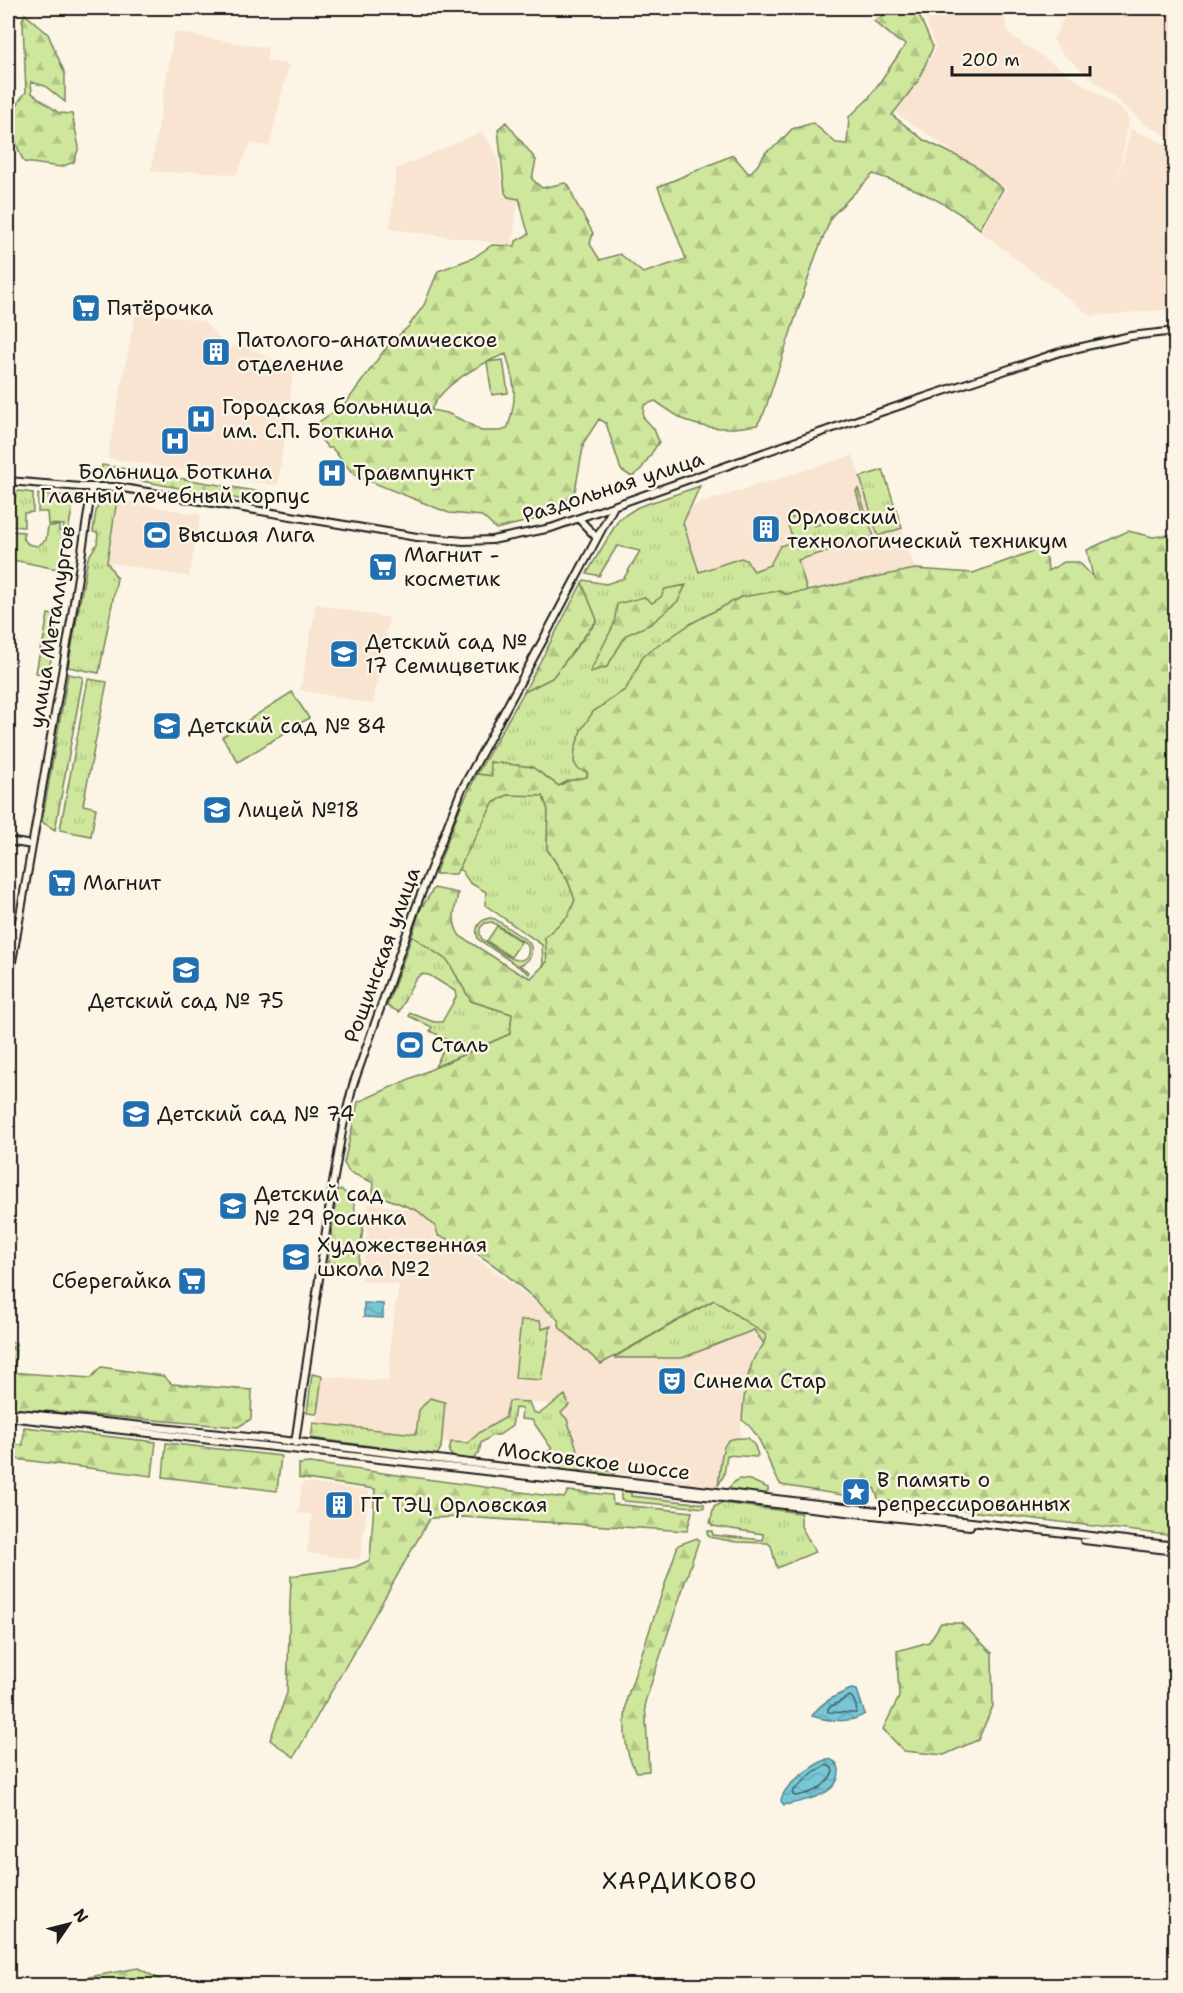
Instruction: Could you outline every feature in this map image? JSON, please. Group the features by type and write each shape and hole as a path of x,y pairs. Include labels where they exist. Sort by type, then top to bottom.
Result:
{"main road":[{"name":"Раздольная улица","path":"8,481 144,490 417,537 464,541 492,540 540,531 613,508 838,426 1060,352 1131,336 1176,332"},
{"name":"улица Металлургов","path":"8,985 92,487"},
{"name":"Рощинская улица","path":"294,1450 333,1183 353,1085 452,809 613,508"},
{"path":"579,519 597,538"},
{"path":"8,841 32,845"},
{"name":"Московское шоссе","path":"8,1412 296,1441 1176,1548"},
{"name":"Московское шоссе","path":"8,1416 1176,1548"}],"shaded area":[{"path":"929,8 1004,8 1009,34 1125,112 1129,121 1117,184 1131,129 1175,149 1175,309 1091,316 981,232 1006,188 896,113 936,49 923,12"},
{"path":"1069,8 1175,8 1175,140 1146,125 1062,53 1053,40"},
{"path":"174,32 268,48 266,61 289,65 269,147 251,143 236,175 193,171 180,173 151,171"},
{"path":"482,132 497,154 503,195 518,200 512,245 390,229 396,169"},
{"name":"Городская больница им. С.П. Боткина","path":"136,311 203,321 230,349 240,343 294,370 278,483 273,485 107,458"},
{"path":"853,455 860,477 883,470 915,569 807,591 696,576 676,511"},
{"path":"119,500 201,515 189,577 108,562"},
{"name":"Детский сад № 17 Семицветик","path":"316,604 389,618 373,704 300,690"},
{"path":"369,1203 418,1211 436,1227 434,1238 455,1242 551,1313 550,1321 553,1319 606,1363 615,1358 682,1358 754,1330 765,1345 755,1355 744,1385 740,1438 729,1438 724,1443 717,1489 585,1468 568,1418 551,1404 508,1400 505,1418 480,1432 468,1443 442,1442 445,1402 419,1410 416,1434 316,1423 322,1376 389,1381 391,1333 399,1285 361,1280"},
{"path":"302,1482 369,1491 360,1560 307,1553 312,1515 298,1513"}],"green space":[{"path":"896,8 916,8 933,47 918,81 892,115 924,140 971,163 1003,189 980,229 956,211 930,196 873,174 832,216 816,255 764,413 757,425 732,428 707,427 686,421 655,401 644,405 643,417 654,429 659,442 642,468 632,477 621,470 606,423 599,419 584,442 575,491 553,515 496,529 482,516 449,513 354,475 332,448 328,448 316,433 319,422 346,403 388,345 408,327 424,305 438,271 473,258 492,245 515,246 516,241 529,234 519,199 508,197 505,193 498,129 506,122 536,160 532,179 542,188 565,183 569,185 593,233 590,244 600,260 620,254 643,273 686,259 658,187 733,155 749,174 766,152 778,144 792,129 813,123 836,143 847,144 849,117 868,99 906,44 898,41 874,21","holes":["506,354 513,382 514,398 508,427 502,431 481,431 447,413 431,410 436,400 453,383 474,369"]},
{"path":"25,14 48,34 65,74 65,102 45,86 31,82 32,93 59,113 72,114 79,147 74,162 61,167 24,162 14,135 16,108 26,92 22,20"},
{"path":"503,360 508,393 492,395 487,362"},
{"path":"102,465 261,492 255,502 103,474"},
{"path":"883,470 902,528 878,536 860,477"},
{"path":"700,486 683,523 699,572 741,558 746,560 754,571 770,565 780,546 792,542 786,520 809,512 814,526 852,512 853,515 862,512 856,491 858,489 874,537 798,560 807,591 786,594 644,655 626,689 593,712 587,777 568,781 559,786 532,767 490,762 492,776 477,774 524,692 552,678 597,621 582,583 584,580 606,584 624,578 640,551 617,546 599,576 587,573 619,519 638,507"},
{"path":"19,491 33,493 33,512 24,513 24,527 11,526 16,493"},
{"path":"38,494 73,496 67,501 73,502 62,570 8,559 11,531 24,532 23,538 28,544 37,546 46,540 48,526 59,526 59,531 63,531 64,525 48,524 47,512 38,512"},
{"path":"112,495 117,500 107,562 117,578 99,673 68,667 88,558 97,544 98,533 93,532 96,510 101,501"},
{"path":"1128,531 1153,537 1176,534 1175,1536 879,1500 874,1488 858,1485 852,1487 848,1496 781,1485 760,1441 742,1420 748,1375 755,1356 764,1344 766,1335 714,1300 601,1364 560,1328 558,1320 502,1271 470,1249 438,1236 436,1227 418,1211 373,1193 374,1183 349,1172 344,1163 358,1102 510,1034 512,1014 471,1001 448,961 412,936 420,910 434,888 458,893 454,920 460,936 517,972 531,978 547,962 545,937 568,916 575,900 568,881 547,849 548,810 543,796 507,795 493,803 456,874 435,874 460,808 477,774 492,776 490,762 532,767 559,786 568,781 587,777 587,772 578,769 574,762 575,749 581,730 593,712 626,689 644,655 692,623 741,597 779,591 786,594 807,591 915,569 973,573 1039,549 1047,559 1048,571 1064,562 1079,562 1093,577 1087,550"},
{"path":"582,583 597,620 552,678 524,692"},
{"path":"686,585 678,601 651,624 626,635 607,667 590,672 614,624 617,604 644,597 652,603 661,597 665,589"},
{"path":"48,614 59,616 53,644 43,642"},
{"path":"41,645 53,648 48,675 36,673"},
{"path":"68,674 83,677 55,830 42,822"},
{"path":"88,679 107,682 83,805 96,808 91,836 60,830"},
{"path":"292,692 309,718 238,762 222,737"},
{"path":"507,795 543,796 548,810 547,849 568,881 575,900 568,916 546,937 547,962 543,967 542,945 485,905 486,892 470,883 461,870 458,870 493,803"},
{"path":"486,919 495,919 529,942 532,950 530,956 526,962 519,965 530,972 529,974 478,939 477,928","holes":["492,922 527,944 529,951 525,958 521,960 510,958 482,939 480,928 485,923"]},
{"path":"497,926 521,942 511,957 487,941"},
{"path":"412,936 448,961 471,1001 512,1014 510,1034 435,1067 448,1040 430,1031 432,1027 409,1016 410,1013 434,1022 442,1022 456,997 455,991 429,975 421,974 414,981 399,1012 387,1006"},
{"path":"337,1190 342,1190 351,1199 355,1208 355,1217 364,1220 358,1266 328,1262"},
{"path":"714,1300 766,1335 765,1345 754,1330 682,1358 615,1358 616,1356"},
{"path":"521,1320 540,1321 542,1329 551,1326 541,1380 515,1378"},
{"path":"8,1342 16,1343 16,1347 12,1347 16,1350 14,1373 8,1372"},
{"path":"101,1367 163,1376 172,1384 252,1390 251,1419 238,1427 8,1408 8,1372 91,1378"},
{"path":"312,1374 322,1376 317,1414 307,1413"},
{"path":"565,1395 569,1405 561,1413 567,1419 583,1467 616,1472 611,1476 592,1470 564,1472 547,1452 552,1449 532,1420 521,1419 522,1409 515,1408 512,1426 481,1443 479,1453 472,1460 453,1457 449,1452 451,1442 468,1443 480,1432 505,1418 509,1401 529,1402 533,1412 539,1414"},
{"path":"430,1398 445,1402 441,1448 437,1455 311,1438 313,1423 416,1434 419,1410"},
{"path":"24,1427 156,1442 152,1476 8,1458 8,1445 23,1445"},
{"path":"748,1438 754,1444 758,1455 756,1457 727,1455 724,1475 718,1486 725,1444 732,1439"},
{"path":"166,1443 281,1456 277,1491 163,1477"},
{"path":"310,1463 564,1498 568,1491 612,1495 613,1504 692,1512 687,1531 463,1517 430,1518 294,1757 270,1740 287,1693 291,1576 355,1567 370,1560 375,1489 299,1478 299,1464"},
{"path":"738,1479 750,1480 768,1488 768,1491 764,1495 728,1491 727,1489"},
{"path":"621,1491 631,1492 631,1496 704,1504 704,1508 624,1501 621,1500"},
{"path":"722,1503 801,1513 801,1526 815,1552 777,1568 771,1546 768,1543 736,1542 709,1537 708,1531 712,1531 713,1535 763,1540 763,1534 713,1526 710,1523 714,1507"},
{"path":"697,1538 699,1540 645,1702 649,1771 637,1772 626,1746 627,1698 678,1545"},
{"path":"941,1623 961,1623 992,1653 993,1706 978,1740 944,1755 904,1751 883,1729 899,1697 897,1651 929,1642"},
{"path":"138,1968 170,1985 93,1985 89,1977"}],"water":[{"path":"364,1303 383,1304 383,1318 364,1317"},
{"path":"851,1689 857,1690 865,1714 839,1721 812,1716 835,1696"},
{"path":"827,1759 836,1762 839,1768 833,1786 819,1796 784,1805 781,1801 783,1795 792,1783 806,1771"}],"place":[{"name":"Пятёрочка","path":"86,308"},
{"name":"Патолого-анатомическое отделение","path":"216,352"},
{"name":"Городская больница им. С.П. Боткина","path":"201,419"},
{"name":"Больница Боткина Главный лечебный корпус","path":"175,441"},
{"name":"Травмпункт","path":"332,473"},
{"name":"Орловский технологический техникум","path":"766,529"},
{"name":"Высшая Лига","path":"157,535"},
{"name":"Магнит - косметик","path":"383,567"},
{"name":"Детский сад № 17 Семицветик","path":"344,654"},
{"name":"Детский сад № 84","path":"167,726"},
{"name":"Лицей №18","path":"217,810"},
{"name":"Магнит","path":"62,883"},
{"name":"Детский сад № 75","path":"186,970"},
{"name":"Сталь","path":"410,1045"},
{"name":"Детский сад № 74","path":"136,1114"},
{"name":"Детский сад № 29 Росинка","path":"233,1206"},
{"name":"Художественная школа №2","path":"296,1257"},
{"name":"Сберегайка","path":"192,1281"},
{"name":"Синема Стар","path":"672,1381"},
{"name":"В память о репрессированных","path":"856,1492"},
{"name":"ГТ ТЭЦ Орловская","path":"339,1505"}],"district":[{"name":"ХАРДИКОВО","path":"680,1881"}]}
